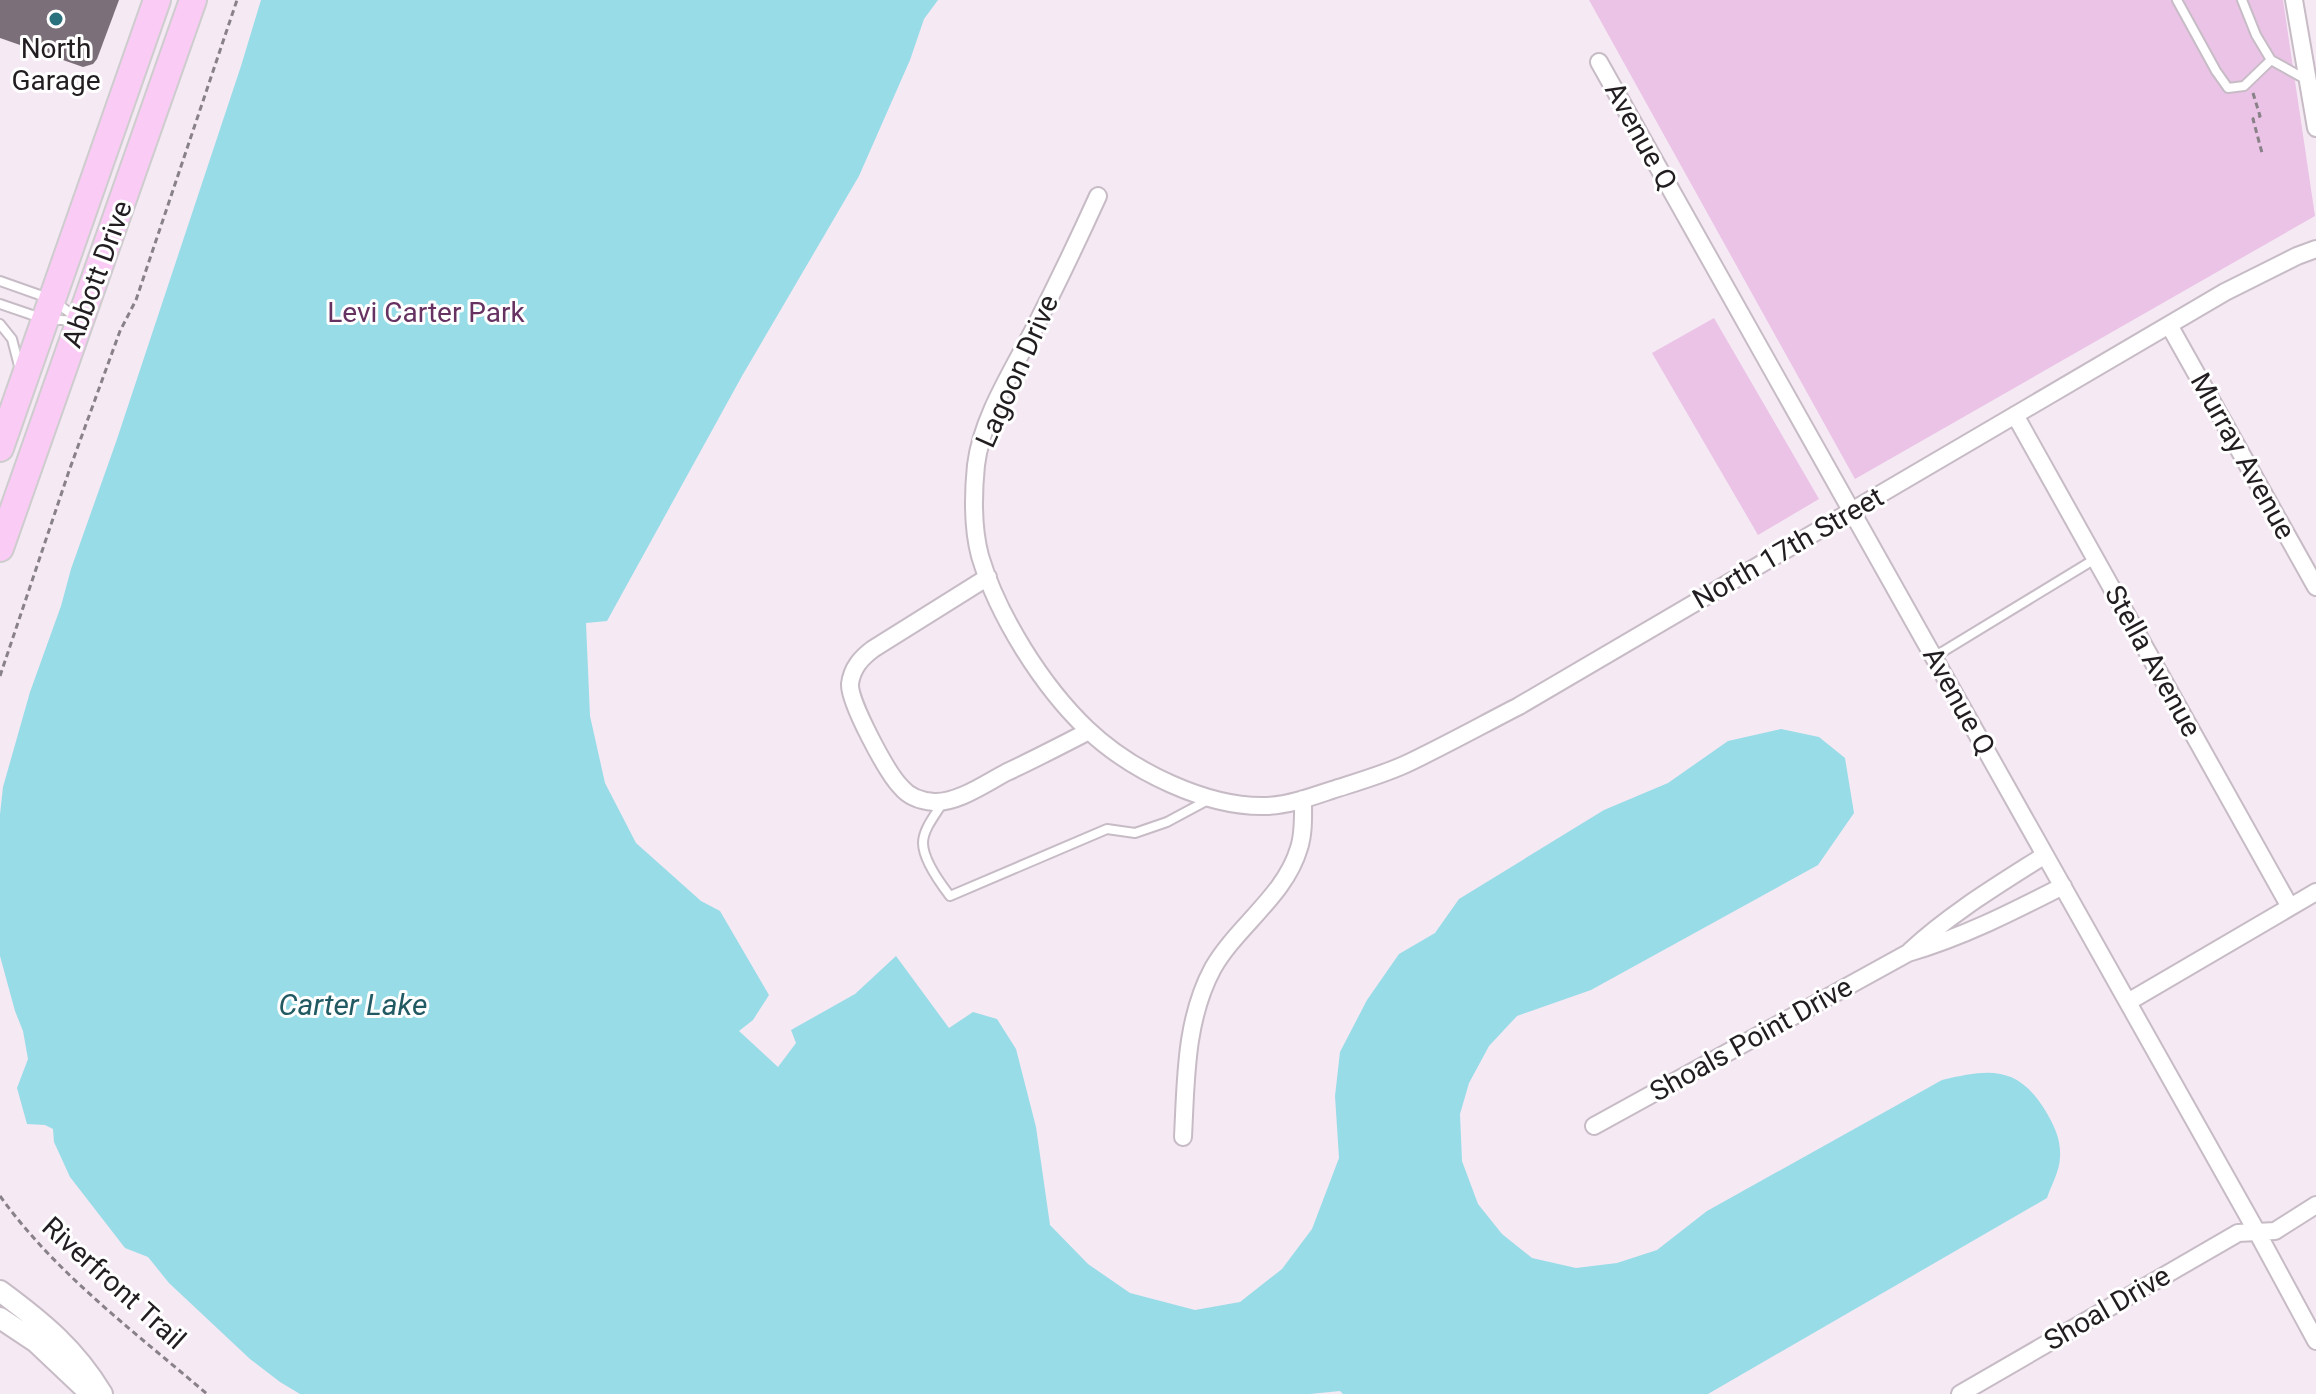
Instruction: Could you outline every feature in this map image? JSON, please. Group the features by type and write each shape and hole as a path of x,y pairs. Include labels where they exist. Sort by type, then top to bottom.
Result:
{"highway":[{"name":"Abbott Drive","path":"0,448 157,0"},
{"name":"Abbott Drive","path":"0,548 193,0"}],"street":[{"path":"2294,0 2316,128"},
{"name":"Avenue Q","path":"1599,62 2316,1341"},
{"name":"Lagoon Drive","path":"1098,196 984,434 977,462 973,506 980,553 1010,624 1039,671 1089,731 1111,749 1154,775 1211,799 1244,805"},
{"name":"North 17th Street","path":"1244,805 1271,806 1303,799 1405,764 1519,706 2225,292 2316,249"},
{"name":"Murray Avenue","path":"2169,325 2316,587"},
{"name":"Stella Avenue","path":"2015,415 2290,907"},
{"path":"988,577 873,649 863,656 853,671 850,685 853,700 893,777 909,795 932,802 944,801 1089,731"},
{"path":"1183,1137 1191,1025 1200,996 1214,966 1292,867 1301,840 1303,799"},
{"name":"Shoals Point Drive","path":"1908,953 1937,926 2045,855"},
{"name":"Shoals Point Drive","path":"1594,1126 1908,953 1946,942 2063,886"},
{"path":"2128,1002 2316,892"},
{"name":"Shoal Drive","path":"1960,1394 2238,1233 2275,1231 2316,1205"},
{"path":"0,1291 58,1338 86,1368 102,1394"},
{"path":"0,1318 36,1342 91,1394"}],"lane":[{"path":"2177,0 2228,88 2244,86 2271,60"},
{"path":"2242,0 2256,35 2271,60 2308,80"},
{"path":"0,281 48,309 80,321"},
{"path":"0,304 48,309 80,321"},
{"path":"0,324 12,339 17,352 20,369 18,395"},
{"path":"1934,657 2095,559"},
{"path":"944,801 928,826 923,844 934,876 950,896 1107,829 1135,833 1167,822 1211,799"}],"path":[{"path":"0,676 69,471 120,331 136,300 237,0"},
{"path":"2249,82 2260,116 2253,119 2262,153"},
{"name":"Riverfront Trail","path":"0,1196 35,1241 106,1309 207,1394"}],"shaded area":[{"path":"1589,0 2283,0 2315,216 1855,479"},
{"path":"1714,318 1819,499 1758,535 1652,353"}],"water":[{"name":"Carter Lake","path":"261,0 938,0 924,19 910,60 859,176 742,376 607,621 586,623 590,716 605,783 636,843 701,901 720,911 769,995 753,1020 739,1031 778,1067 796,1043 791,1030 855,994 896,956 949,1028 973,1012 997,1019 1016,1049 1036,1127 1050,1225 1088,1264 1130,1293 1195,1310 1240,1302 1282,1269 1312,1229 1339,1158 1335,1096 1340,1052 1367,1000 1399,954 1435,933 1459,899 1604,810 1668,783 1728,741 1781,729 1819,737 1845,758 1854,813 1818,865 1591,990 1517,1016 1489,1046 1469,1083 1460,1114 1462,1161 1478,1204 1502,1234 1532,1258 1576,1268 1617,1263 1657,1250 1707,1211 1942,1080 1988,1073 2001,1074 2024,1085 2045,1110 2054,1127 2060,1162 2047,1198 1708,1394 1343,1394 1340,1391 1310,1394 300,1394 280,1382 250,1359 169,1283 148,1257 125,1248 70,1177 54,1142 53,1129 45,1125 27,1124 17,1088 28,1059 23,1031 0,956 0,814 3,787 30,692 116,442"}],"building":[{"name":"North Garage","path":"0,0 119,0 97,59 83,67 0,38"}],"place":[{"name":"North Garage","path":"56,19"}],"park label":[{"name":"Levi Carter Park","path":"426,312"}]}
